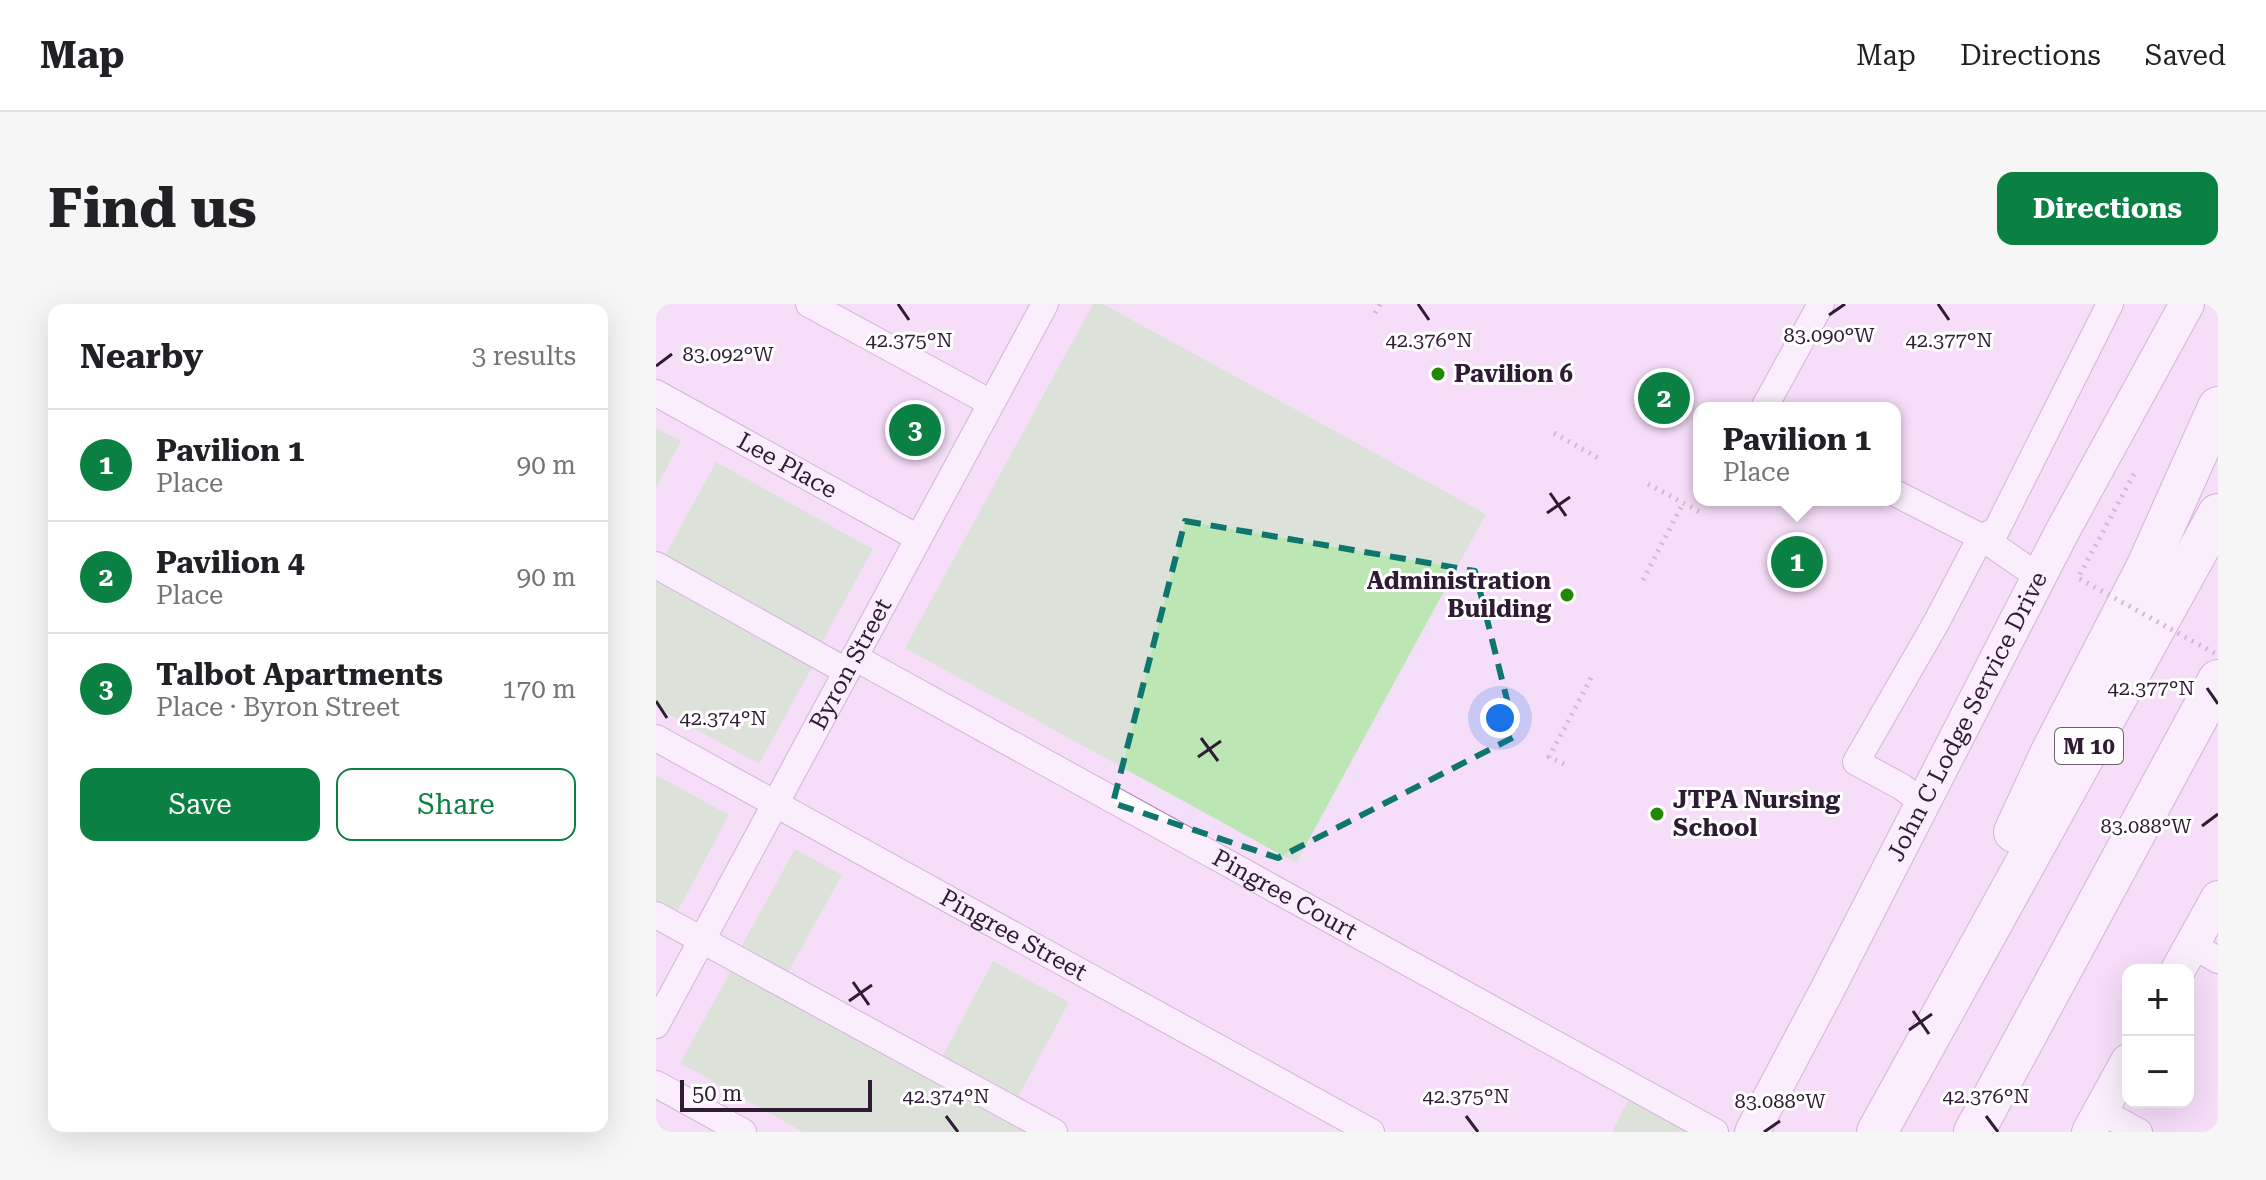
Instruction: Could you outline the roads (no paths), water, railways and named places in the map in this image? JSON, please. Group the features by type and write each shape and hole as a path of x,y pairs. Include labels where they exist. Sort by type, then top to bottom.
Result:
{"highway":[{"path":"1960,978 1992,879 2050,754 2146,568 2218,407"},
{"name":"M 10","path":"1877,1132 2218,514"},
{"path":"1974,1132 2218,680"}],"main road":[{"name":"John C Lodge Service Drive","path":"1752,1132 2039,577 2187,304"},
{"path":"2196,958 2218,898"},
{"path":"2095,1121 2122,1072"}],"street":[{"path":"809,304 991,403"},
{"name":"Byron Street","path":"656,1025 1045,304"},
{"path":"1767,402 1821,304"},
{"path":"1923,803 1902,787 1856,762 1936,623 1981,537 1996,531 2110,304"},
{"name":"Lee Place","path":"656,393 918,538"},
{"path":"1901,496 1981,537 2039,577"},
{"name":"Pingree Court","path":"656,565 850,664 1715,1132"},
{"name":"Pingree Street","path":"656,738 1371,1132"},
{"path":"656,915 1054,1132"},
{"path":"656,1084 743,1132"},
{"path":"2095,1121 2139,1132"}],"place":[{"name":"Pavilion 6","path":"1438,374"},
{"name":"Pavilion 4","path":"1664,398"},
{"name":"Talbot Apartments","path":"915,430"},
{"name":"Pavilion 1","path":"1797,562"},
{"name":"Administration Building","path":"1567,595"},
{"name":"JTPA Nursing School","path":"1657,814"}]}
